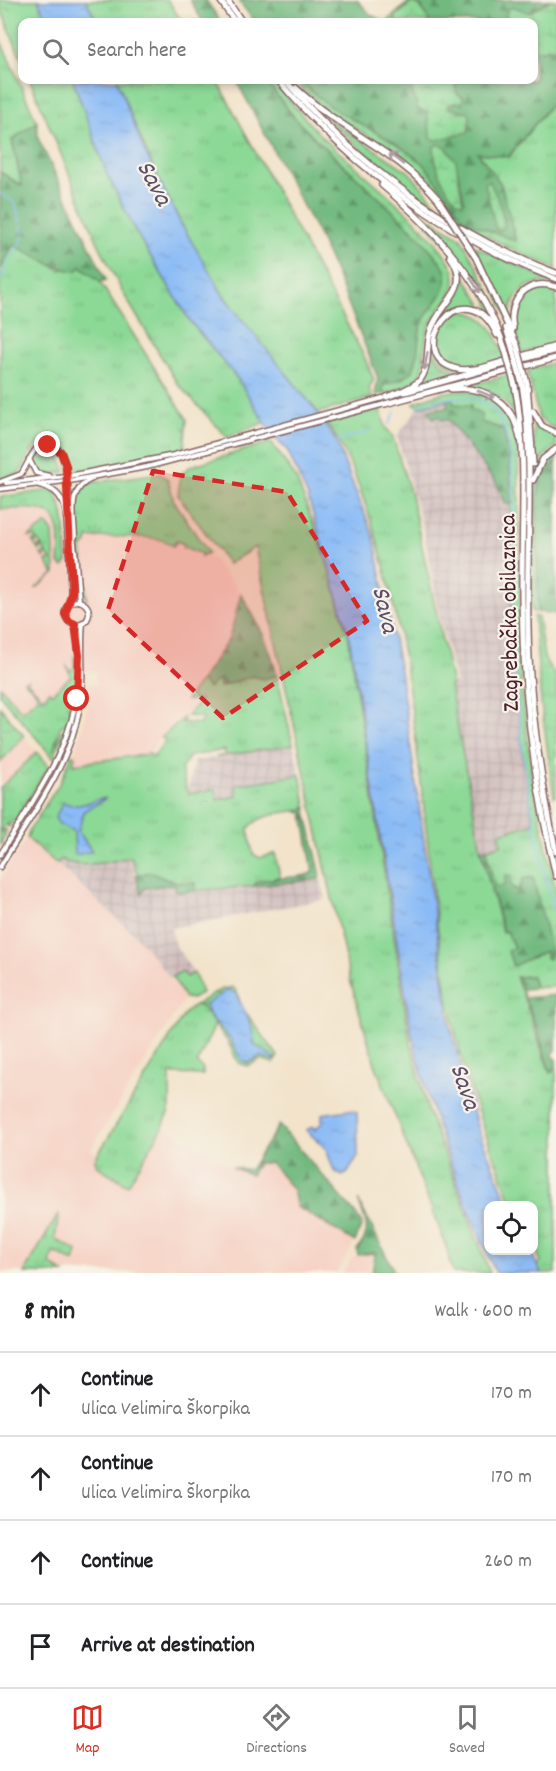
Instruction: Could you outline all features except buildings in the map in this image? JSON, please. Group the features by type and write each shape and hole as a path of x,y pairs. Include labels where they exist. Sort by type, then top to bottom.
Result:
{"highway":[{"path":"220,0 232,18"},
{"path":"227,0 239,18"},
{"path":"282,84 351,155 440,239 474,282 493,315 505,349"},
{"path":"291,84 344,141 410,195 498,248 556,273"},
{"path":"292,84 327,115 396,159 421,180 438,199 477,261 515,345"},
{"path":"351,155 436,219 494,251 556,279"},
{"path":"385,400 412,386 422,376 427,363 432,326 456,290 456,266 440,239"},
{"path":"529,517 533,480 523,385 511,315 518,296 535,285 556,287"},
{"path":"481,368 457,369 439,357 435,346 435,334 439,324 448,315 460,310 479,312 491,322 505,349"},
{"path":"427,390 556,347"},
{"path":"427,390 481,368 556,347"},
{"name":"Zagrebačka obilaznica","path":"505,349 523,385 528,443 528,629 532,703 540,771 556,852"},
{"path":"385,400 556,358"},
{"path":"523,385 536,418 545,428 556,433"},
{"name":"Zagrebačka obilaznica","path":"523,385 522,598 526,703 535,772 556,876"},
{"path":"427,390 474,389 494,396 505,405 513,417 519,436 523,496"},
{"path":"533,480 543,459 556,449"}],"main road":[{"path":"83,622 75,624 69,621 65,614 71,602 76,492 82,483 99,476 216,447 385,400"},
{"path":"0,483 19,475 33,450 42,445 53,446 61,452 66,466 72,553"},
{"path":"0,489 39,485 216,447"},
{"path":"29,459 37,474 67,479 99,476"},
{"path":"0,483 57,477"},
{"path":"39,485 54,489 62,498 79,601"},
{"path":"0,867 54,778 71,742 83,686 83,622 88,611 86,605 79,601 71,602"},
{"path":"0,855 55,766 71,728 79,677 79,645 75,624"}],"highlighted area":[{"path":"153,471 287,492 367,621 223,718 108,610"}],"shaded area":[{"path":"447,400 448,407 428,410 449,420 498,485 506,504 512,504 513,643 521,740 533,824 500,833 501,846 481,850 450,686 456,682 439,616 425,536 397,436 419,407"},
{"path":"42,508 54,516 58,539 78,537 84,598 82,548 88,538 111,536 158,540 173,546 177,541 184,544 182,548 213,559 241,594 229,639 187,700 202,699 160,736 150,754 71,764 85,720 90,684 97,685 96,671 76,672 20,719 0,695 0,509"},
{"path":"24,736 37,752 0,788 0,762"},
{"path":"293,745 300,775 237,785 238,796 217,800 187,794 194,761"},
{"path":"27,838 138,938 185,998 91,1149 97,1154 97,1165 128,1184 163,1127 246,1175 251,1175 258,1163 271,1163 293,1190 297,1207 355,1242 336,1273 0,1271 0,880"},
{"path":"131,857 140,895 145,889 170,883 175,884 177,892 321,880 326,899 171,928 175,945 194,973 186,977 182,971 170,978 138,938 57,864 61,859 102,862"},
{"path":"377,1255 371,1257 369,1273 343,1273 353,1257"}],"green space":[{"path":"0,0 38,0 46,18 18,18 18,51 0,7"},
{"path":"86,0 168,0 179,18 95,18"},
{"path":"190,0 206,0 218,18 201,18"},
{"path":"238,0 357,0 377,18 252,18"},
{"path":"411,0 550,0 528,13 514,7 507,18 428,18 421,6 391,18"},
{"path":"550,0 556,0 556,48 538,50 538,18 505,18 508,9 514,7 529,13"},
{"path":"413,2 420,6 428,18 395,18"},
{"path":"0,39 18,84 20,84 37,122 12,140 22,186 0,172"},
{"path":"556,48 556,98 508,157 478,153 501,184 516,241 465,221 424,164 395,143 330,107 304,84 411,84 427,112 431,138 464,112 447,108 448,105 458,102 455,84 538,84 538,50","holes":["434,147 457,168 464,200 448,183 440,170"]},
{"path":"32,84 74,84 107,174 137,234 190,321 237,378 266,422 227,437 177,383 123,293 98,243"},
{"path":"119,84 219,84 364,356 374,380 369,387 372,398 318,413 252,334 216,284 174,210 138,133"},
{"path":"238,84 268,84 299,123 424,243 439,260 446,273 444,289 422,323 414,366 405,376 385,384 382,389 386,394 375,395 378,378 318,234"},
{"path":"268,84 275,84 323,138 420,225 450,263 455,278 452,292 434,317 428,330 422,371 413,382 386,394 382,389 385,384 399,380 413,370 420,327 445,286 441,262 412,229 298,122"},
{"path":"297,84 303,84 328,104 422,162 457,211 501,184 477,152 509,157 556,98 556,269 461,223 438,193 411,166 378,142 328,112"},
{"path":"410,84 455,84 457,94 463,97 462,104 458,102 448,105 447,108 468,112 470,117 468,132 437,140 431,138 427,112 418,109"},
{"path":"321,114 409,172 445,214 386,171"},
{"path":"37,122 38,138 106,280 100,282 81,266 77,271 60,268 13,245 0,270 0,172 22,186 12,140"},
{"path":"438,144 445,146 456,161 463,204 451,195 442,180 434,147"},
{"path":"489,180 500,204 505,226 500,231 496,229 485,184"},
{"path":"412,207 461,238 488,287 513,357 478,285 461,262"},
{"path":"13,245 38,255 60,270 81,266 100,282 187,419 184,450 109,467 69,472 66,457 56,445 57,434 52,444 38,445 34,448 19,473 0,480 0,271"},
{"path":"474,246 556,283 556,285 537,283 522,290 513,304 510,322"},
{"path":"458,266 489,316 472,307 457,308 444,315 436,328 433,342 436,356 446,367 464,372 419,385 428,367 432,334 459,286"},
{"path":"541,286 556,289 556,342 523,354 515,323 517,305 529,291"},
{"path":"462,311 472,313 486,321 499,342 505,359 468,368 451,365 443,360 438,351 439,332 444,323"},
{"path":"556,362 556,430 539,418 527,370"},
{"path":"509,375 518,421 509,406 497,396 466,386"},
{"path":"461,390 483,394 491,398 504,408 518,436 521,681 533,783 556,891 556,927 552,926 555,939 556,986 535,988 532,976 517,977 550,1073 556,1069 556,1273 541,1273 537,1264 541,1262 538,1255 538,1201 511,1201 467,1078 448,999 410,698 388,579 353,470 326,423 380,409 386,428 392,435 410,491 452,685 450,686 481,850 502,932 507,931 514,948 508,951 513,965 547,951 551,952 520,889 514,889 511,885 495,887 487,856 487,849 501,845 500,833 533,824 521,740 513,643 509,455 503,429 480,422 454,404 452,399 419,407 414,403 440,393"},
{"path":"452,399 454,404 471,405 471,410 482,415 481,422 503,429 509,455 512,504 506,504 497,484 449,420 442,420 439,415 433,418 428,410 448,407 447,400"},
{"path":"533,415 545,430 556,435 556,446 544,456 535,472"},
{"path":"271,442 296,478 326,558 348,635 410,1040 428,1111 490,1273 453,1273 445,1243 375,1064 350,980 255,547 228,564 178,495 181,474 191,466"},
{"path":"48,447 59,452 65,472 42,473 32,464 34,452"},
{"path":"556,452 556,461 541,478 537,504 538,612 532,611 535,491 543,464"},
{"path":"556,461 556,614 538,612 537,504 541,478"},
{"path":"160,473 168,480 174,501 208,553 201,556 202,554 184,547 183,549 184,544 177,541 173,546 167,542 145,537 88,538 82,548 87,599 81,582 78,551 77,505 80,490 89,483"},
{"path":"52,490 61,505 65,524 67,562 63,567 59,564 59,531 56,521 50,514 42,510 0,509 0,497"},
{"path":"47,524 53,533 54,574 46,561 51,560 47,554 44,558 41,554 46,553 42,547 39,551 36,547 42,546 36,537 29,537"},
{"path":"241,594 271,653 277,675 263,679 252,676 219,687 219,679 208,688 201,680 229,639"},
{"path":"534,616 538,617 544,658 556,677 556,796 554,797 541,703"},
{"path":"74,656 77,681 73,696 67,706 72,708 69,722 60,727 53,751 62,731 66,731 53,758 0,695 0,686 20,709 24,709 37,698 37,693 24,681 29,679 27,681 42,697 45,697 49,691 52,693 71,676 66,665 70,671 74,668"},
{"path":"277,675 293,745 216,757 225,755 225,750 190,756 181,769 188,794 216,789 217,800 237,796 236,785 300,775 307,809 305,807 304,810 265,817 248,829 253,854 260,858 275,853 280,877 256,882 254,886 179,892 176,882 147,873 138,875 131,857 86,865 69,863 61,859 57,864 27,838 29,831 61,781 72,754 75,757 73,764 150,754 153,757 166,740 161,738 184,717 182,722 200,724 204,718 187,716 201,700 186,700 201,680 208,687 219,679 220,687 253,676 263,679"},
{"path":"0,707 24,736 0,762"},
{"path":"37,752 49,766 13,824 7,823 10,827 5,825 3,828 7,831 2,831 6,835 0,846 0,788"},
{"path":"305,807 321,876 319,879 254,886 256,882 263,880 301,876 313,872 303,813 298,812"},
{"path":"487,849 495,887 505,885 506,875 511,875 511,885 514,889 519,889 523,879 533,877 551,952 549,959 546,958 546,951 513,966 508,951 514,948 507,931 503,932 481,850"},
{"path":"151,872 172,881 195,883 195,891 176,892 175,884 145,888 141,894 136,875"},
{"path":"182,971 186,977 194,973 202,993 192,999 185,998 172,977"},
{"path":"532,976 535,988 522,989 523,995 516,977"},
{"path":"233,987 241,1006 278,1056 274,1063 261,1059 248,1066 238,1063 228,1042 201,1006 195,1005 220,990"},
{"path":"556,995 556,1050 552,1055 556,1060 556,1069 550,1073 538,1031 525,998"},
{"path":"195,1005 201,1006 215,1025 197,1063 203,1069 203,1075 170,1074 170,1108 163,1127 128,1185 97,1166 95,1159 185,1013"},
{"path":"279,1125 355,1213 362,1224 355,1242 297,1207 293,1190 271,1163 258,1163 251,1175 232,1167 250,1170"},
{"path":"358,1200 395,1273 372,1273 375,1253 358,1255 357,1250 365,1237 366,1226"},
{"path":"59,1213 55,1239 77,1251 74,1262 53,1252 50,1264 64,1273 24,1273"}],"water":[{"path":"38,0 86,0 95,18 46,18"},
{"name":"Sava","path":"74,84 119,84 144,150 180,222 225,298 318,413 336,441 374,538 400,671 450,1025 478,1130 507,1201 484,1201 484,1246 458,1184 437,1124 411,1031 349,636 308,497 287,450 274,437 237,378 190,321 137,234 107,174"},
{"path":"106,798 84,811 78,831 92,851 75,855 74,831 59,824 55,818 63,803 81,805"},
{"path":"229,989 236,994 245,1012 254,1044 275,1058 274,1060 261,1056 248,1063 241,1060 230,1039 208,1013 205,1005"},
{"path":"349,1110 357,1112 358,1156 347,1174 342,1176 334,1171 326,1149 306,1130 313,1127 315,1130 322,1122 322,1114"},
{"path":"488,1255 532,1255 541,1273 496,1273"}],"waterway":[{"path":"0,193 15,203 24,236 0,279"},
{"path":"418,406 452,398 472,398 491,408 499,418 507,437 514,497 513,634 520,723 533,819 555,914"},
{"path":"389,425 395,412"},
{"path":"334,442 371,431"}],"route":[{"path":"48,445 61,452 66,466 72,592 71,602 65,614 69,621 75,624 78,635 80,665 77,699"}]}
